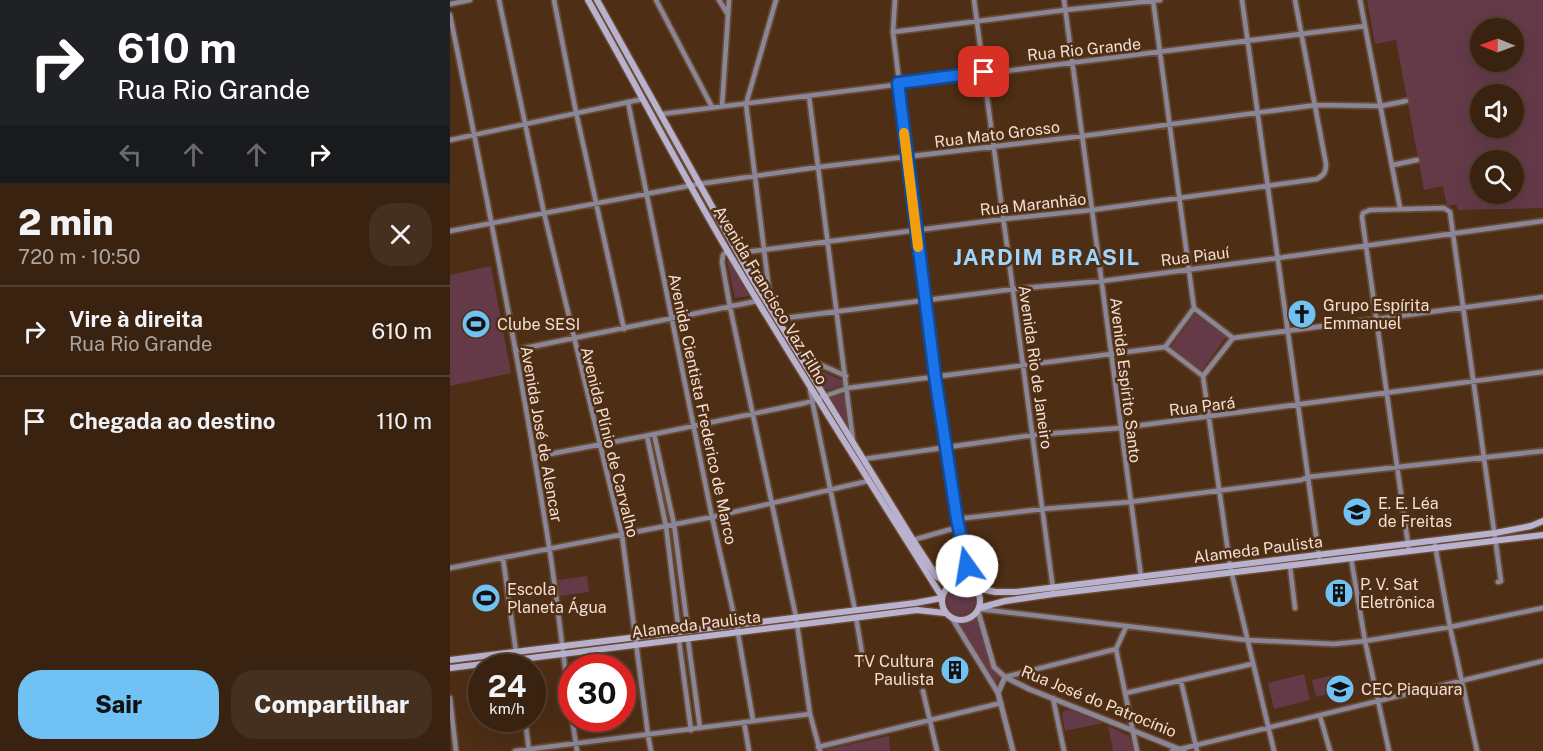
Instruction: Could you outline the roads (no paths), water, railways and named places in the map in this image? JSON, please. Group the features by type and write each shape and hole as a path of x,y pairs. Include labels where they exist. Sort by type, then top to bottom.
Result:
{"main road":[{"name":"Avenida Francisco Vaz Filho","path":"588,0 758,301 942,598"},
{"name":"Avenida Francisco Vaz Filho","path":"597,0 738,253 801,356 818,398 853,441 937,577 951,585"},
{"name":"Alameda Paulista","path":"973,586 1006,593 1142,584 1230,569 1435,548 1495,537 1543,521"},
{"name":"Alameda Paulista","path":"979,609 1053,591 1141,576 1290,566 1434,540 1543,535"},
{"path":"961,582 973,586 980,597 979,609 969,619 957,620 945,613 942,598 951,585 961,582"},
{"name":"Alameda Paulista","path":"450,660 516,652 688,640 797,625 942,598"},
{"name":"Alameda Paulista","path":"546,655 562,650 634,638 796,617 917,610 945,613"},
{"name":"Alameda Paulista","path":"450,668 468,667"}],"street":[{"path":"450,4 470,0"},
{"name":"Avenida Plínio de Carvalho","path":"499,0 544,213 622,535 634,638 651,751"},
{"path":"554,0 624,329"},
{"path":"656,0 711,107"},
{"path":"719,0 728,15"},
{"path":"722,106 729,0"},
{"path":"771,307 746,104 776,0"},
{"path":"887,0 895,2 893,32 924,300 957,519 973,586"},
{"name":"Avenida Rio de Janeiro","path":"974,0 1034,435 1053,591"},
{"name":"Avenida Espírito Santo","path":"1064,0 1142,584"},
{"path":"893,32 1160,0"},
{"path":"1242,0 1319,559"},
{"path":"1295,0 1316,105"},
{"path":"1360,0 1400,208"},
{"path":"1153,1 1194,308 1165,347"},
{"name":"Avenida José de Alencar","path":"450,15 492,222 534,457 550,550 563,654"},
{"name":"Rua Rio Grande","path":"662,114 1365,26"},
{"path":"809,96 853,441"},
{"path":"450,140 643,99"},
{"name":"Rua Mato Grosso","path":"450,231 647,193 819,167 1083,136 1316,105 1381,106 1406,101"},
{"name":"Avenida Cientista Frederico de Marco","path":"628,102 712,517 738,633 753,720"},
{"name":"Rua Maranhão","path":"738,253 1092,210 1317,179 1326,171 1316,105"},
{"path":"1393,165 1417,160"},
{"path":"1409,551 1363,213 1370,210 1400,208 1448,209 1465,308 1501,581 1498,582"},
{"name":"Rua Piauí","path":"778,319 1014,289 1102,281 1366,247 1543,221"},
{"path":"728,250 723,255 722,262 730,307 796,617 810,714 819,749 1001,703"},
{"path":"1203,376 1233,338 1543,297"},
{"path":"515,350 758,301"},
{"path":"1194,308 1233,338"},
{"path":"534,457 805,403 848,388 1165,347 1203,376 1230,569 1274,751"},
{"path":"801,356 846,376"},
{"name":"Rua Pará","path":"864,459 1034,435 1120,428 1209,417 1543,372"},
{"path":"818,398 814,408 863,659"},
{"path":"805,403 814,408"},
{"path":"654,434 674,524 688,631"},
{"path":"646,436 666,526 679,633"},
{"path":"957,519 1130,502 1396,466 1543,451"},
{"path":"450,568 712,517 868,481"},
{"path":"913,540 959,527"},
{"path":"1434,540 1461,680 1478,751"},
{"path":"503,558 516,652"},
{"path":"1351,558 1365,641 1389,751"},
{"path":"1290,566 1295,608"},
{"path":"979,609 1247,640 1334,644 1450,627 1543,608"},
{"name":"Rua José do Patrocínio","path":"979,609 992,663 1005,677 1182,750"},
{"path":"952,618 998,693 1013,751"},
{"path":"1126,627 1116,649 1137,751"},
{"path":"688,640 700,728"},
{"path":"679,641 691,730"},
{"path":"998,693 1005,677 1116,649"},
{"path":"1172,751 1196,748 1543,661"},
{"path":"1126,693 1252,664"},
{"path":"1181,681 1196,748"},
{"path":"923,691 938,751"},
{"path":"450,698 456,751"},
{"path":"1053,698 1064,751"},
{"path":"515,751 810,714"},
{"path":"1320,716 1330,751"},
{"path":"744,722 749,751"},
{"path":"527,732 529,750"},
{"name":"Avenida José de Alencar","path":"574,732 577,751"}],"place":[{"name":"Grupo Espírita Emmanuel","path":"1302,314"},
{"name":"Clube SESI","path":"476,324"},
{"name":"E. E. Léa de Freitas","path":"1357,512"},
{"name":"P. V. Sat Eletrônica","path":"1339,593"},
{"name":"Escola Planeta Água","path":"486,598"},
{"name":"TV Cultura Paulista","path":"955,670"},
{"name":"CEC Piaquara","path":"1340,689"}],"district":[{"name":"JARDIM BRASIL","path":"1047,257"}]}
